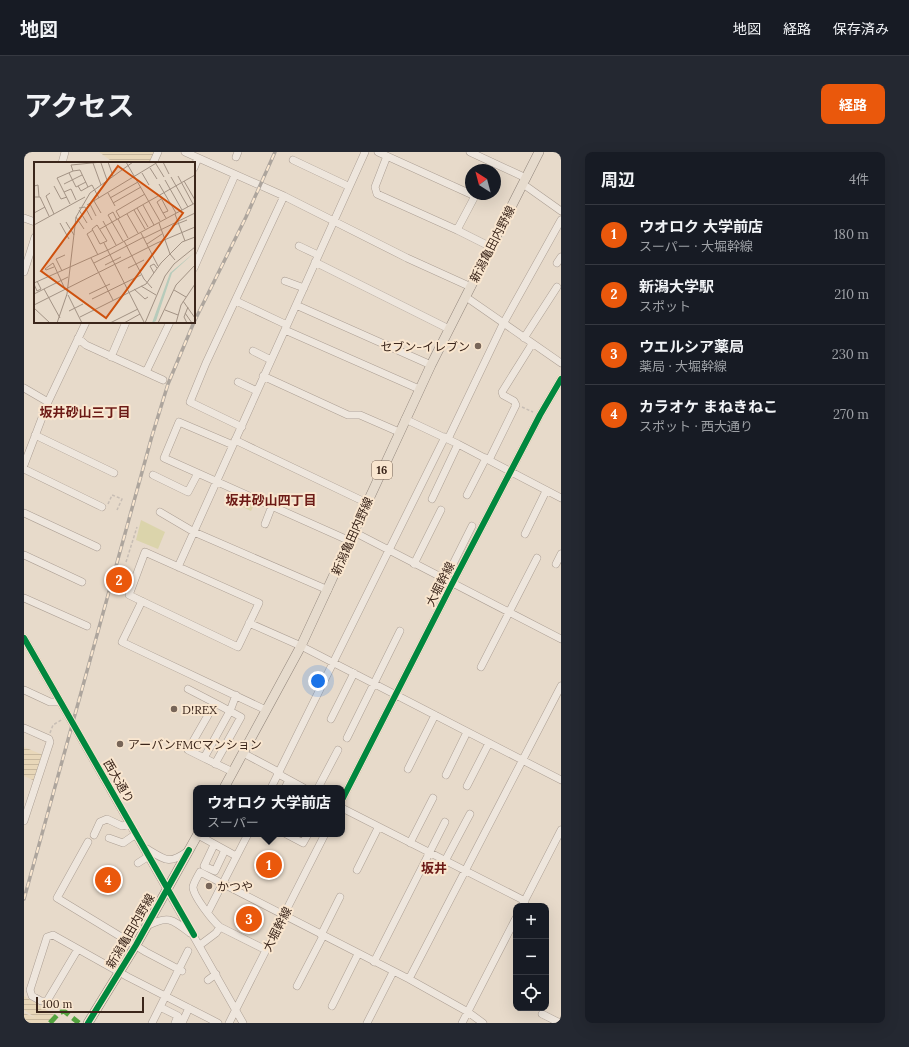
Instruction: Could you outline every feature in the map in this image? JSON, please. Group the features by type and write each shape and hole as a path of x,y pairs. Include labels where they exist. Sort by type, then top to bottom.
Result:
{"main road":[{"name":"新潟亀田内野線","path":"226,785 301,646 419,389 539,152"},
{"name":"新潟亀田内野線","path":"88,1023 136,945 197,837"}],"street":[{"path":"62,162 65,152"},
{"path":"153,162 158,152"},
{"path":"186,152 284,196 418,264 470,287"},
{"path":"178,567 304,288 363,152"},
{"path":"378,152 475,196 457,230"},
{"path":"470,152 525,181 561,211"},
{"path":"387,156 374,187 377,194 491,247"},
{"path":"195,166 198,158"},
{"path":"293,160 348,186"},
{"path":"195,266 235,175"},
{"path":"242,427 190,402 206,363 284,196"},
{"path":"24,218 34,222"},
{"path":"273,785 503,324 561,220"},
{"path":"24,272 34,240"},
{"path":"299,246 318,255"},
{"path":"315,262 449,329"},
{"path":"285,281 304,288"},
{"path":"524,338 557,287"},
{"path":"466,297 561,363"},
{"path":"236,300 286,327 419,389"},
{"path":"296,305 431,365"},
{"path":"24,465 34,435 48,402 86,323"},
{"path":"111,356 126,323"},
{"path":"146,372 170,323"},
{"path":"78,338 86,345 163,380"},
{"path":"467,495 515,403 503,395 502,392 532,344"},
{"path":"253,351 271,360"},
{"path":"263,376 348,415 360,415 399,432"},
{"name":"大堀幹線","path":"345,794 396,695 448,582 561,379"},
{"path":"238,382 257,391"},
{"path":"24,388 48,402"},
{"path":"406,419 458,444 561,498"},
{"path":"350,541 164,458 179,422 234,442 367,503"},
{"path":"34,435 114,473"},
{"path":"432,500 458,444"},
{"path":"24,469 102,507"},
{"path":"153,475 188,492 198,473"},
{"path":"525,534 546,491"},
{"path":"265,524 272,506"},
{"path":"414,564 441,510"},
{"path":"160,512 194,532 328,590"},
{"path":"24,513 97,547"},
{"path":"448,582 472,526"},
{"path":"354,532 448,582 561,639"},
{"path":"145,552 178,567 258,603 238,647 129,595 145,552"},
{"path":"24,554 82,582"},
{"path":"556,564 561,554"},
{"path":"481,667 537,558"},
{"path":"24,598 87,626"},
{"path":"142,601 122,642 266,710"},
{"path":"249,623 301,646 561,780"},
{"path":"347,738 400,631"},
{"name":"西大通り","path":"24,638 145,848 243,1023"},
{"path":"331,719 354,674"},
{"path":"409,979 464,870 523,761 561,686"},
{"path":"188,689 241,717 215,764"},
{"path":"24,690 49,704 60,702"},
{"path":"204,758 230,711 236,695"},
{"path":"215,703 188,750 233,772"},
{"path":"408,769 435,716"},
{"path":"24,728 49,739 50,742 24,821"},
{"path":"446,775 467,732"},
{"path":"467,786 489,743"},
{"path":"320,785 338,750"},
{"path":"243,753 275,770 279,774 298,785"},
{"path":"286,785 289,780"},
{"path":"410,843 433,798"},
{"path":"345,810 378,828 464,870 523,903 561,830"},
{"path":"445,861 470,814"},
{"path":"94,835 100,822 106,819 122,826 130,824"},
{"path":"374,962 445,822"},
{"path":"357,870 378,828"},
{"path":"110,838 123,843 136,834"},
{"path":"202,837 236,856"},
{"path":"208,912 246,837"},
{"path":"292,837 304,843 307,837"},
{"name":"大堀幹線","path":"229,1023 323,837"},
{"path":"88,842 57,898 180,970"},
{"path":"214,844 204,866 207,871 222,883 409,979 468,1012 483,1023"},
{"path":"145,848 164,859 169,860 180,857 189,850"},
{"path":"225,850 215,871 200,872 193,887 208,912 220,928 266,950"},
{"path":"138,862 149,856"},
{"path":"297,986 340,897"},
{"path":"141,914 148,922 166,918 172,920 194,935"},
{"path":"462,1023 513,924"},
{"path":"200,945 216,933 220,928"},
{"path":"78,949 47,1001 41,1002 32,996 30,990 48,936 52,935 78,949 119,972 164,996 181,1002 216,1021"},
{"path":"152,1023 164,996 180,970 188,951"},
{"path":"332,1006 358,954"},
{"path":"367,1023 393,972"},
{"path":"208,980 216,974"},
{"path":"160,1007 178,1016 175,1023"},
{"path":"182,1023 191,1007"},
{"path":"542,1014 560,1023"}],"path":[{"path":"515,403 540,415"},
{"path":"112,495 122,499 117,510"},
{"path":"126,562 137,527"},
{"path":"53,725 60,720"}],"shaded area":[{"path":"99,152 155,152 150,162 113,162"},
{"path":"240,494 256,501 251,511 236,504"},
{"path":"141,520 165,532 158,549 136,540"},
{"path":"24,747 43,755 35,781 24,776"},
{"path":"24,996 55,1015 47,1023 24,1023 24,1013 36,1018 24,1010"}],"railway":[{"path":"195,320 246,217 275,152"},
{"path":"24,899 152,436 168,384 194,323"}],"marked path":[{"path":"50,1023 59,1013 64,1011 79,1023"}],"cycle path":[{"path":"345,794 452,584 540,415 561,379"},
{"path":"24,638 194,935"},
{"path":"88,1023 136,945 189,850"}],"place":[{"name":"セブン-イレブン","path":"478,346"},
{"name":"新潟大学駅","path":"119,580"},
{"name":"D!REX","path":"174,709"},
{"name":"アーバンFMCマンション","path":"120,744"},
{"name":"ウオロク 大学前店","path":"269,865"},
{"name":"カラオケ まねきねこ","path":"108,880"},
{"name":"かつや","path":"209,886"},
{"name":"ウエルシア薬局","path":"249,919"}],"district":[{"name":"坂井砂山三丁目","path":"85,412"},
{"name":"坂井砂山四丁目","path":"271,500"},
{"name":"坂井","path":"434,868"}]}
